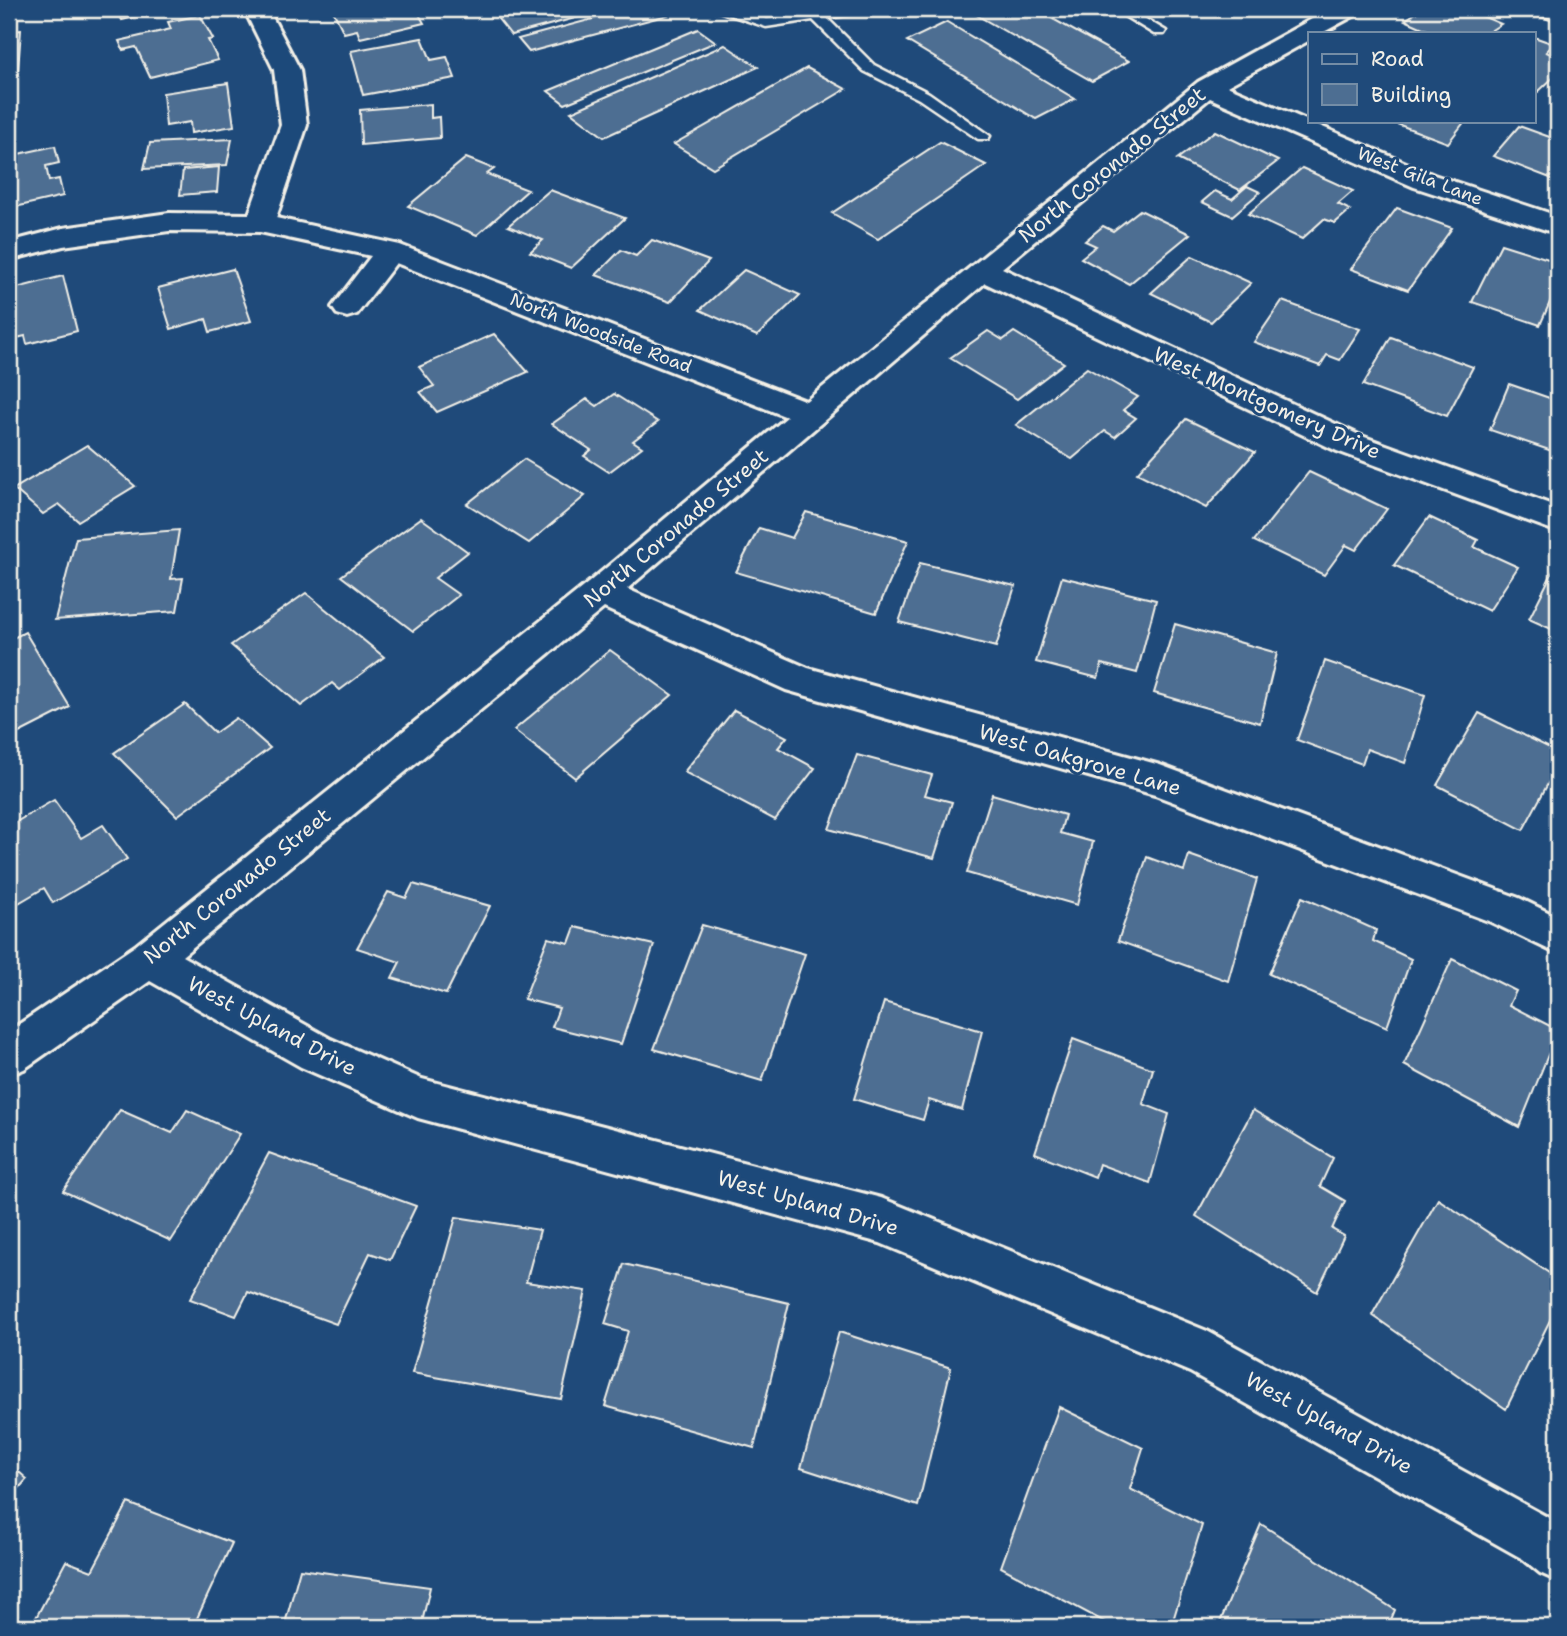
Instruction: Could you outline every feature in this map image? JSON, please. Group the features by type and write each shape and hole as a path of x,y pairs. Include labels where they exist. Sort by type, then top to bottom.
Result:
{"street":[{"path":"256,9 287,70 294,125 260,223"},
{"name":"North Coronado Street","path":"9,1055 149,959 600,592 982,270 1208,87 1348,9"},
{"path":"1546,9 1558,13"},
{"name":"West Gila Lane","path":"1208,87 1424,181 1558,225"},
{"name":"North Woodside Road","path":"9,251 63,237 169,222 260,223 390,251 811,415"},
{"path":"347,307 390,251"},
{"name":"West Montgomery Drive","path":"982,270 1348,443 1558,520"},
{"name":"West Oakgrove Lane","path":"600,592 799,680 1160,781 1505,910 1558,936"},
{"name":"West Upland Drive","path":"149,959 316,1053 418,1098 881,1221 1207,1356 1541,1541 1558,1555"}],"lane":[{"path":"719,9 766,23 860,9"},
{"path":"1120,9 1159,31"},
{"path":"817,16 869,68 924,96 983,136"}],"building":[{"path":"116,9 166,9 122,20"},
{"path":"332,9 416,9 424,23 360,38 357,30 344,33"},
{"path":"609,9 511,35 491,10"},
{"path":"630,9 663,9 668,15 529,52 518,39"},
{"path":"966,9 1035,9 1129,61 1092,81"},
{"path":"1200,9 1228,9 1215,16"},
{"path":"1422,9 1466,9 1501,24 1489,32 1432,32 1405,20"},
{"path":"200,15 213,39 208,40 218,60 150,77 136,47 123,50 119,41 171,29 168,22"},
{"path":"947,22 1075,99 1036,119 907,41"},
{"path":"698,29 716,42 565,104 548,91"},
{"path":"21,30 18,70 9,71 9,32"},
{"path":"422,38 431,60 447,57 455,78 363,95 351,51"},
{"path":"1536,38 1554,44 1546,52 1558,57 1558,73 1538,92"},
{"path":"725,45 758,67 604,137 571,112"},
{"path":"807,68 846,89 713,168 674,144"},
{"path":"228,83 234,126 191,133 190,122 166,126 163,93"},
{"path":"431,104 431,118 439,117 440,138 361,145 360,110"},
{"path":"1392,122 1464,122 1448,143"},
{"path":"1519,126 1558,140 1558,181 1493,156"},
{"path":"1215,131 1278,161 1240,190 1177,159"},
{"path":"232,139 227,165 144,169 150,143"},
{"path":"940,142 986,165 878,239 832,213"},
{"path":"55,146 59,163 46,166 49,181 59,179 63,196 11,208 9,156"},
{"path":"466,158 494,169 487,174 528,190 477,235 408,206"},
{"path":"219,167 217,192 180,195 183,170"},
{"path":"1302,168 1353,191 1338,204 1350,210 1335,223 1324,219 1302,239 1248,214"},
{"path":"1247,186 1260,192 1232,216 1202,202 1215,191 1232,199"},
{"path":"550,190 625,218 571,268 530,252 543,240 508,226"},
{"path":"1397,208 1452,228 1408,290 1351,269"},
{"path":"1140,210 1190,234 1129,284 1081,258 1096,246 1085,241 1103,226 1113,231"},
{"path":"652,240 709,261 670,302 596,275 621,250 636,256"},
{"path":"1501,244 1558,262 1558,284 1540,325 1472,302"},
{"path":"1192,256 1251,283 1211,322 1151,293"},
{"path":"233,269 251,321 210,332 206,319 171,329 158,288"},
{"path":"744,270 800,295 757,336 700,310"},
{"path":"63,276 77,331 27,344 25,336 9,340 9,290"},
{"path":"1282,301 1360,329 1340,360 1327,355 1320,366 1254,342"},
{"path":"988,331 1003,340 1014,332 1064,363 1017,399 950,358"},
{"path":"494,334 528,372 437,412 420,392 434,386 419,367"},
{"path":"1391,337 1473,367 1447,416 1363,385"},
{"path":"1087,368 1138,397 1123,410 1136,418 1115,437 1105,431 1072,459 1016,425"},
{"path":"1509,384 1558,401 1558,453 1490,430"},
{"path":"614,394 658,422 633,441 642,447 609,472 584,456 591,450 552,424 587,399 597,406"},
{"path":"1186,419 1255,452 1206,508 1137,473"},
{"path":"87,445 135,486 78,521 59,504 43,514 14,489"},
{"path":"524,459 585,496 529,543 467,504"},
{"path":"1309,472 1387,509 1356,550 1346,545 1324,575 1254,541"},
{"path":"806,512 908,541 876,613 736,572 759,528 792,538"},
{"path":"1429,517 1478,540 1474,547 1518,567 1489,611 1394,565"},
{"path":"421,518 468,552 435,578 459,595 413,631 341,576"},
{"path":"179,530 171,579 183,578 177,611 55,620 76,538"},
{"path":"920,563 1015,586 996,647 899,622"},
{"path":"1556,565 1558,566 1558,632 1529,619"},
{"path":"1062,577 1156,600 1137,673 1102,664 1098,678 1036,662"},
{"path":"306,593 384,657 340,690 332,683 301,706 231,645"},
{"path":"1175,624 1277,653 1260,723 1154,693"},
{"path":"25,632 70,707 9,738 9,640"},
{"path":"610,650 672,695 575,778 514,730"},
{"path":"1325,661 1425,695 1405,763 1367,749 1362,764 1297,740"},
{"path":"185,704 215,733 236,718 270,748 177,816 114,753"},
{"path":"734,710 787,737 778,748 815,768 775,820 684,772"},
{"path":"1479,713 1558,752 1558,765 1523,830 1437,785"},
{"path":"857,755 932,775 925,795 952,802 934,858 829,829"},
{"path":"992,794 1065,815 1060,833 1093,842 1077,905 967,873"},
{"path":"54,800 81,838 103,825 127,859 53,903 44,888 10,908 9,826"},
{"path":"1189,855 1257,879 1228,981 1118,941 1147,857 1184,871"},
{"path":"413,884 490,906 446,994 392,978 400,962 357,948 388,892 406,898"},
{"path":"1302,897 1376,930 1373,941 1411,959 1387,1027 1269,974"},
{"path":"702,925 805,954 762,1081 654,1049"},
{"path":"575,927 654,945 621,1044 552,1027 559,1008 524,999 548,938 569,943"},
{"path":"1452,959 1516,991 1509,1005 1558,1030 1519,1127 1404,1065"},
{"path":"884,1002 982,1031 962,1110 929,1100 923,1120 854,1099"},
{"path":"1073,1039 1153,1069 1143,1104 1169,1114 1150,1183 1099,1164 1095,1177 1035,1153"},
{"path":"120,1110 172,1133 187,1110 240,1134 171,1241 63,1191"},
{"path":"1253,1110 1333,1158 1320,1186 1345,1201 1332,1229 1344,1236 1317,1292 1196,1216"},
{"path":"269,1153 416,1206 390,1260 370,1253 336,1324 248,1292 236,1316 190,1299"},
{"path":"1438,1199 1558,1279 1558,1304 1506,1409 1372,1315"},
{"path":"456,1217 540,1230 526,1282 586,1291 561,1399 412,1373"},
{"path":"624,1264 789,1303 754,1448 605,1406 628,1331 605,1324"},
{"path":"839,1332 951,1368 918,1506 801,1468"},
{"path":"1059,1407 1143,1448 1130,1489 1202,1525 1171,1627 1114,1627 1001,1567"},
{"path":"9,1463 27,1479 9,1500"},
{"path":"128,1503 232,1543 193,1627 31,1627 66,1561 92,1571"},
{"path":"1261,1524 1395,1610 1388,1627 1218,1627"},
{"path":"300,1569 430,1587 421,1627 284,1627"}]}
